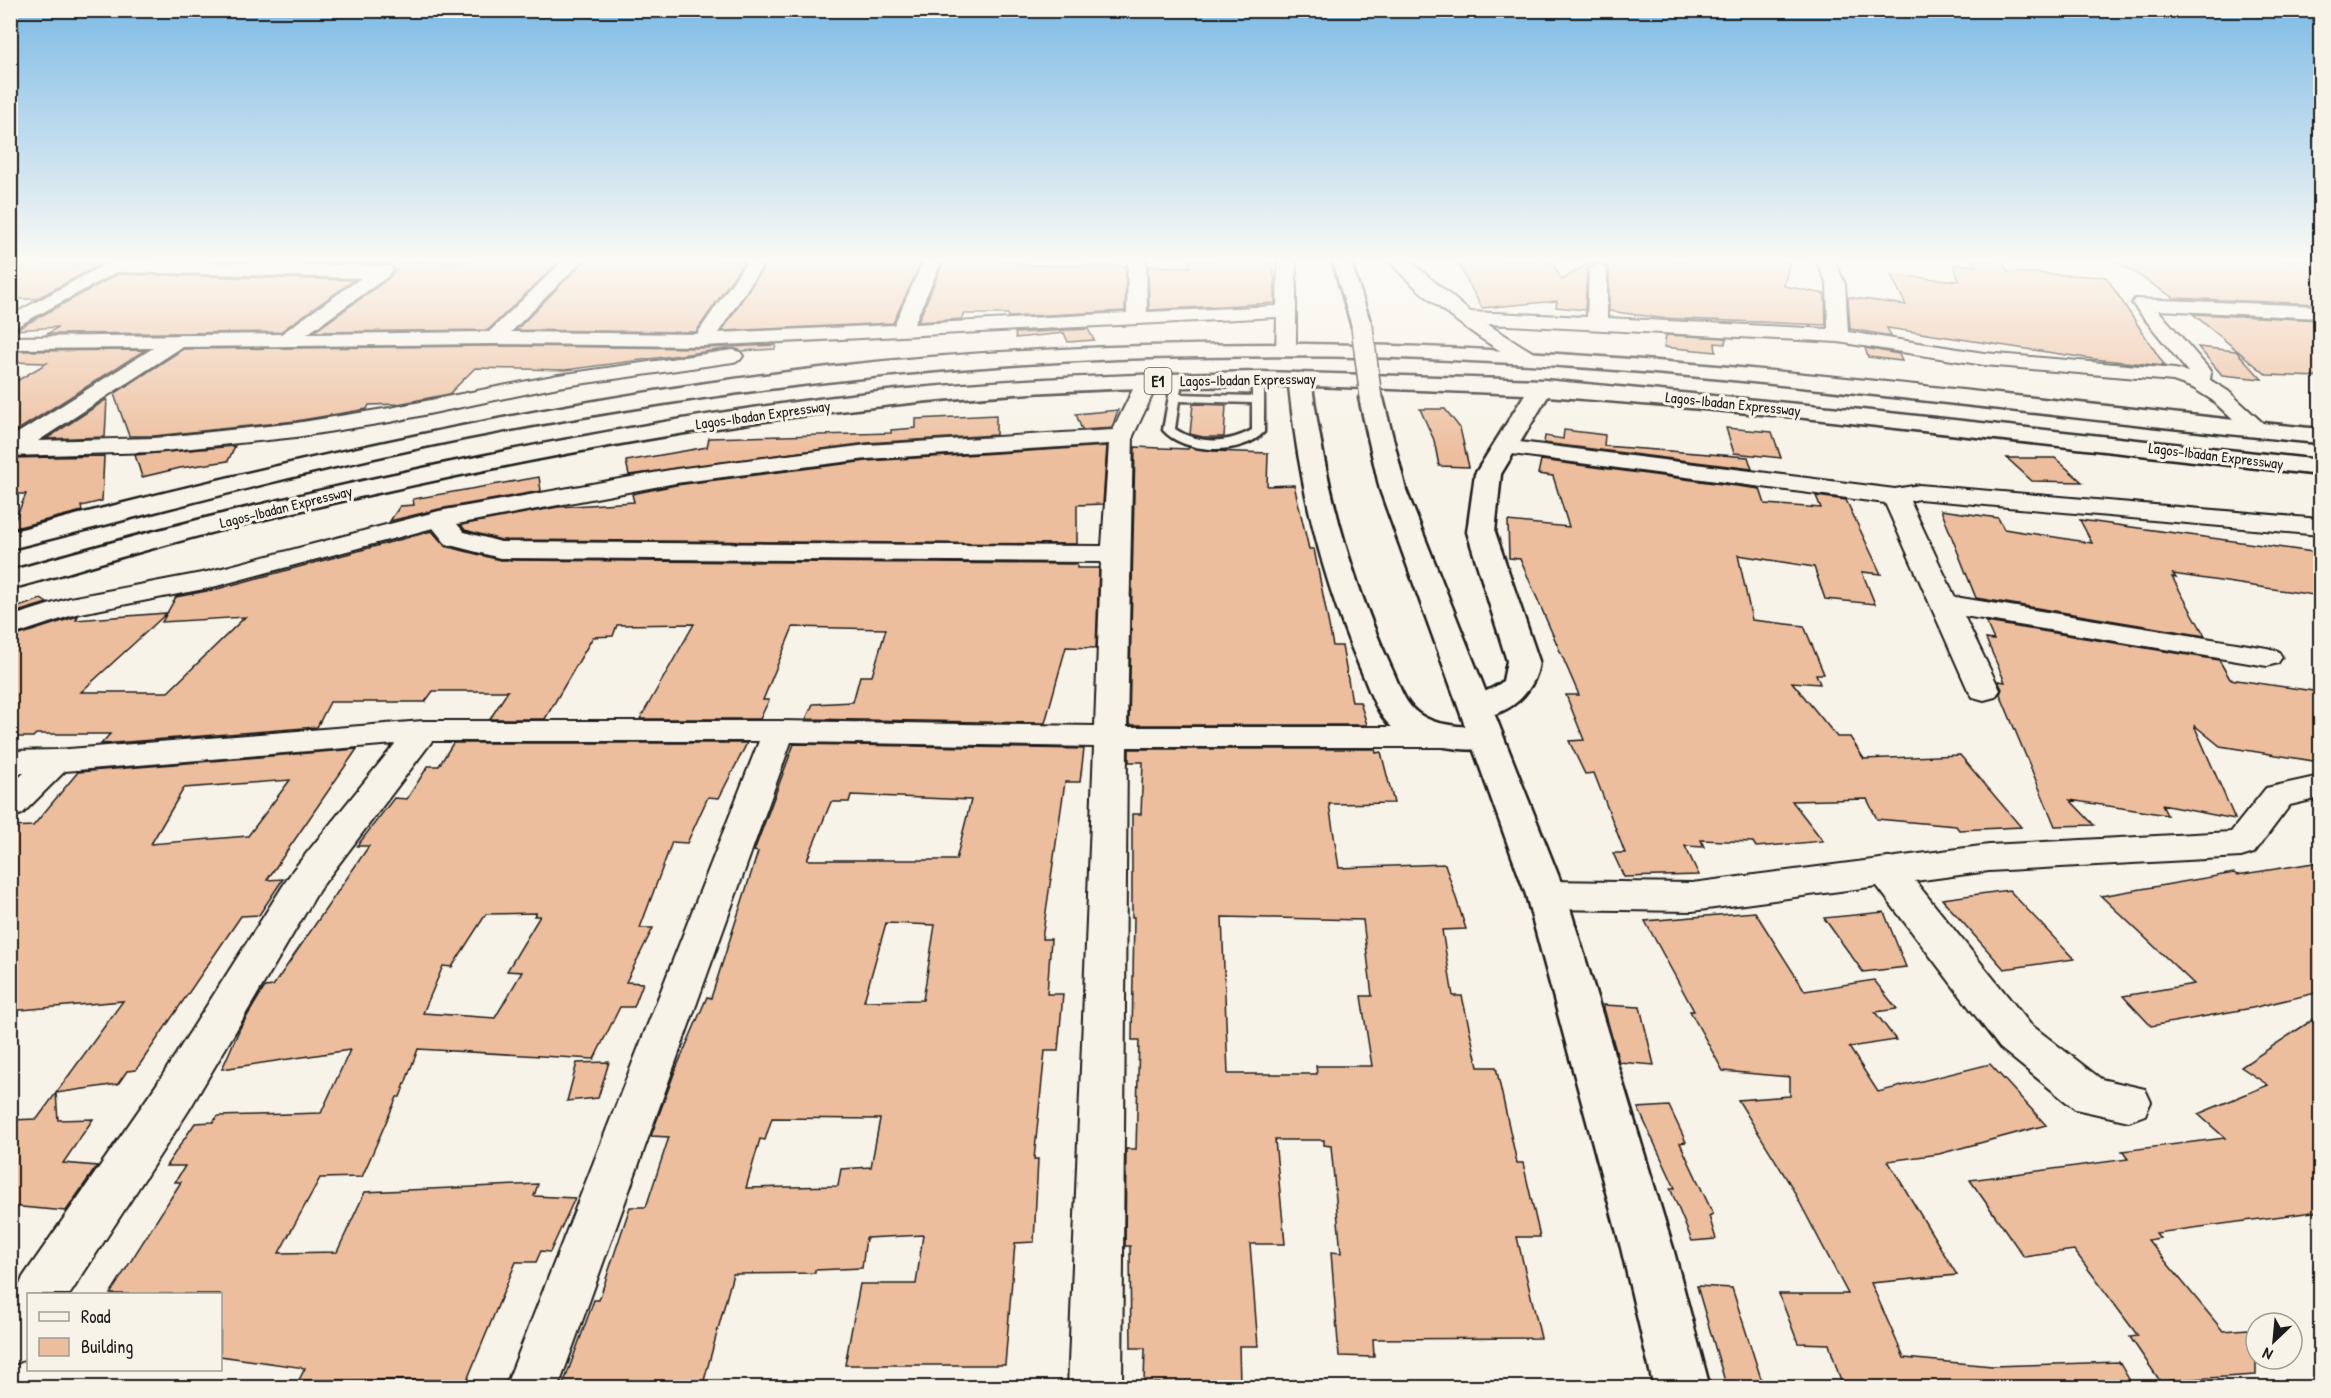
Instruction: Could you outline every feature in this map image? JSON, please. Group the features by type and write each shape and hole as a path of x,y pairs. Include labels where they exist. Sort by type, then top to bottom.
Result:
{"main road":[{"path":"1361,325 1371,398 1393,490 1546,895 1647,1248 1682,1388"},
{"name":"Lagos-Ibadan Expressway","path":"10,542 124,510 394,446 623,405 769,382 912,365 1116,353 1286,350 1530,359 1774,377 2320,436"},
{"path":"1300,379 1306,443 1321,517 1364,642 1397,713 1412,724 1445,737 1481,724 1510,694 1522,676 1522,661 1481,532 1488,474 1535,396 1544,387"},
{"name":"Lagos-Ibadan Expressway","path":"10,580 282,507 599,440 808,407 950,392 1148,381 1175,389 1257,390 1300,379 1544,387 2004,431 2320,468"}],"street":[{"path":"284,341 306,325"},
{"path":"494,338 507,325"},
{"path":"703,340 713,325"},
{"path":"901,330 903,325"},
{"path":"10,343 494,338 703,340 995,325"},
{"path":"1286,350 1287,325"},
{"path":"1450,355 1464,342 1467,325"},
{"path":"1473,325 1530,359"},
{"path":"1639,325 1838,336 1921,351 2127,370 2199,381 2213,388 2257,430"},
{"path":"1838,325 1838,336"},
{"path":"2160,325 2199,373 2199,381"},
{"path":"11,448 81,450 247,436 388,416 557,381 901,330"},
{"path":"11,448 179,340"},
{"path":"1095,1388 1115,554 1121,436 1148,381"},
{"path":"10,627 70,607 209,580 439,519 676,476 856,454 1121,436"},
{"path":"1504,447 1895,497 1919,492 2320,527"},
{"path":"1895,497 1984,690"},
{"path":"439,519 455,538 500,550 1115,554"},
{"path":"1946,604 2268,657"},
{"path":"10,762 56,761 423,730 779,731 1111,737 1445,737"},
{"path":"42,1293 173,1097 306,880 423,730"},
{"path":"531,1388 779,731"},
{"path":"10,806 56,761"},
{"path":"1546,895 1692,897 1989,858 2241,844 2278,796 2320,786"},
{"path":"1887,872 2015,1036 2091,1096 2129,1102"},
{"path":"10,1340 27,1314"}],"lane":[{"path":"1175,389 1169,430 1189,442 1227,443 1251,438 1258,432 1257,390"}],"building":[{"path":"24,325 290,325 280,332 47,334 58,327 15,330"},
{"path":"323,325 493,325 488,330 314,332"},
{"path":"521,325 701,325 696,332 516,330"},
{"path":"726,325 845,325 722,331"},
{"path":"1850,325 2138,325 2165,366 2093,359 1887,328 1891,336 1850,329"},
{"path":"2207,325 2320,325 2320,377 2267,375"},
{"path":"1088,329 1094,340 1068,342 1064,333 1016,338 1015,333"},
{"path":"1666,335 1726,338 1725,344 1715,343 1716,352 1664,347"},
{"path":"776,345 775,349 742,351 733,348 565,370 475,368 449,394 398,404 369,405 367,409 296,421 154,436 129,436 114,394 183,349 494,346 703,348"},
{"path":"2198,347 2236,351 2262,379 2222,375"},
{"path":"1865,348 1899,354 1902,361 1868,357"},
{"path":"145,350 10,435 10,385 47,363 10,362 10,356 18,351"},
{"path":"107,399 105,437 46,439"},
{"path":"1193,404 1226,405 1224,437 1203,437 1190,434"},
{"path":"1420,409 1445,409 1460,428 1469,467 1439,466 1434,440"},
{"path":"1118,410 1112,428 1082,430 1076,414"},
{"path":"996,415 996,435 867,443 629,475 626,461 707,447 709,438 891,433 891,430 916,428 916,419"},
{"path":"1726,428 1772,432 1781,458 1734,453"},
{"path":"1564,430 1605,435 1604,446 1748,457 1752,469 1544,443 1545,436 1563,439"},
{"path":"235,446 228,461 180,468 142,477 135,455"},
{"path":"1107,446 1103,504 1077,505 1077,544 501,540 465,530 461,525 558,507 634,502 632,494 676,485 867,461"},
{"path":"1135,447 1188,449 1189,447 1213,451 1268,453 1267,486 1294,485 1309,549 1314,549 1333,646 1342,646 1352,702 1360,702 1367,725 1129,725"},
{"path":"104,456 102,501 81,506 82,511 11,529 26,494 10,494 10,458"},
{"path":"2007,458 2055,458 2082,482 2032,481"},
{"path":"1541,460 1760,489 1765,504 1821,508 1816,496 1846,500 1881,574 1862,572 1875,604 1825,599 1814,567 1738,555 1752,620 1804,626 1824,674 1816,674 1820,684 1792,682 1837,737 1850,737 1864,759 1960,755 2021,827 1959,830 1956,826 1877,819 1867,799 1792,801 1823,841 1756,847 1753,842 1701,840 1704,847 1685,846 1699,875 1624,877 1613,853 1625,853 1594,773 1585,774 1569,741 1584,740 1566,695 1579,695 1520,559 1509,558 1508,521 1569,527 1553,476 1538,474"},
{"path":"539,477 541,491 439,509 390,521 400,506 414,505 413,499"},
{"path":"1941,510 1998,518 2004,529 2092,543 2080,520 2320,553 2320,596 2173,574 2176,578 2172,577 2205,636 1976,598"},
{"path":"432,531 445,546 500,560 1077,564 1077,568 1099,568 1096,648 1066,647 1045,723 806,719 813,704 853,702 860,676 872,676 886,629 793,627 763,700 769,700 760,719 640,719 694,624 617,625 613,636 593,637 545,719 490,719 508,691 433,691 425,702 330,702 317,727 101,744 110,734 36,734 33,737 10,737 10,638 78,616 76,620 167,613 81,692 168,692 245,617 162,622 176,597 217,589"},
{"path":"41,599 47,603 10,614 10,610"},
{"path":"1986,622 2219,660 2230,679 2320,692 2320,762 2220,746 2194,725 2235,819 2162,805 2167,815 2070,800 2094,825 2055,826 2000,694 2002,689 1998,681 2005,682 1986,639 1994,640"},
{"path":"453,743 747,743 719,798 708,797 687,843 672,842 640,928 653,928 626,982 643,983 634,1007 620,1007 594,1059 418,1049 400,1097 397,1097 362,1177 320,1178 279,1253 337,1252 365,1192 538,1184 534,1196 575,1198 550,1252 541,1251 536,1262 516,1262 467,1380 299,1380 305,1368 222,1356 222,1293 111,1293 181,1182 175,1182 185,1166 166,1166 195,1123 213,1122 218,1116 321,1113 350,1050 222,1069 240,1028 261,993 265,987 273,986 369,846 357,846 394,798 407,799 428,766 439,766","holes":["536,913 534,916 540,916 507,971 522,972 495,1018 423,1013 443,966 452,967 486,914"]},
{"path":"794,744 1084,749 1080,782 1065,782 1042,939 1051,939 1047,994 1063,994 1058,1051 1045,1051 1034,1159 1038,1159 1034,1242 1015,1243 1005,1365 845,1365 860,1284 916,1284 923,1235 866,1238 862,1268 815,1270 815,1273 733,1274 702,1388 562,1388 594,1300 599,1300 630,1207 646,1207 669,1137 651,1136 675,1071 707,997 711,998 758,852 754,851","holes":["851,795 971,800 956,860 807,860 831,802 849,802","886,923 935,925 923,1000 864,1001","772,1118 880,1119 871,1167 841,1169 838,1186 746,1188 760,1139 765,1140"]},
{"path":"357,749 267,880 283,879 259,915 241,916 136,1070 127,1071 118,1084 56,1093 123,1001 10,1011 10,827 33,826 78,772","holes":["290,780 248,836 151,844 184,788"]},
{"path":"1129,749 1375,749 1376,753 1381,752 1394,803 1329,804 1339,868 1445,864 1466,929 1442,930 1453,996 1462,996 1478,1067 1496,1067 1517,1163 1523,1163 1540,1237 1517,1237 1541,1338 1373,1339 1374,1357 1339,1356 1331,1252 1341,1253 1331,1146 1324,1145 1324,1140 1275,1140 1285,1244 1250,1244 1258,1346 1239,1346 1240,1384 1144,1383 1145,1348 1131,1348 1130,1246 1125,1246 1126,1149 1136,1149 1139,1040 1132,1040 1134,917 1132,917 1132,814 1141,814 1143,762 1129,762","holes":["1222,917 1363,920 1372,996 1361,996 1372,1066 1316,1066 1317,1074 1228,1074"]},
{"path":"2320,862 2320,992 2252,1008 2151,1026 2123,996 2194,984 2101,896 2234,873 2237,875"},
{"path":"2009,890 2074,959 2004,969 1942,899"},
{"path":"1755,912 1805,991 1874,980 1897,1009 1875,1012 1896,1040 1849,1047 1878,1092 1990,1064 2046,1125 1939,1154 1888,1161 1957,1275 1871,1283 1904,1358 1992,1366 2119,1362 2134,1388 1843,1388 1829,1344 1798,1343 1779,1294 1848,1294 1790,1184 1738,1100 1790,1096 1790,1077 1723,1071 1690,1011 1694,1011 1645,921"},
{"path":"1884,912 1906,967 1863,972 1824,918"},
{"path":"1603,1005 1640,1007 1654,1065 1619,1062"},
{"path":"2320,1015 2320,1211 2156,1233 2160,1238 2148,1240 2223,1331 2244,1329 2244,1371 2256,1371 2256,1375 2160,1381 2130,1337 2138,1336 2074,1250 2024,1257 1970,1180 2128,1159 2122,1151 2225,1138 2198,1114 2268,1085 2241,1067"},
{"path":"609,1062 598,1098 567,1101 577,1063"},
{"path":"56,1093 58,1120 93,1119 63,1163 97,1166 66,1211 10,1206 10,1120 37,1119"},
{"path":"1669,1106 1686,1142 1680,1143 1713,1214 1709,1216 1716,1239 1692,1241 1670,1188 1675,1188 1638,1108"},
{"path":"1697,1286 1732,1288 1764,1388 1727,1388"}]}
